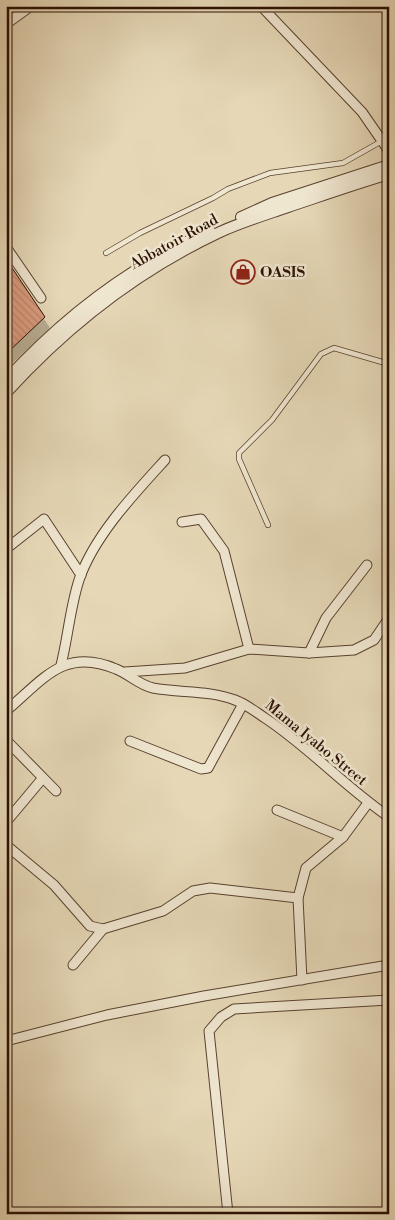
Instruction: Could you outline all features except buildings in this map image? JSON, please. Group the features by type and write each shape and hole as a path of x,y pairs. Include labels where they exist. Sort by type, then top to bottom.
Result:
{"street":[{"path":"6,24 31,6"},
{"path":"261,6 362,112 386,145"},
{"name":"Abbatoir Road","path":"6,380 36,347 82,306 186,241 272,203 389,165"},
{"name":"Abbatoir Road","path":"6,393 50,348 97,307 126,286 206,239 247,221 389,174"},
{"path":"6,247 42,298"},
{"path":"61,666 71,610 81,575 98,542 165,460"},
{"path":"6,550 44,519 81,575"},
{"path":"182,522 201,519 224,551 249,649"},
{"path":"309,653 326,618 366,565"},
{"path":"125,672 185,668 249,649 309,653 354,650 374,640 389,618"},
{"name":"Mama Iyabo Street","path":"6,711 61,666 86,660 100,662 125,672 152,688 204,693 235,700 243,704 278,727 368,803 389,817"},
{"path":"130,741 201,769 208,768 243,704"},
{"path":"6,740 42,779 56,791"},
{"path":"6,822 42,779"},
{"path":"302,980 298,898 306,868 343,837 368,803"},
{"path":"277,810 343,837"},
{"path":"6,845 54,885 90,926 103,929 163,911 200,889 210,888 298,898"},
{"path":"73,965 103,929"},
{"path":"6,1041 107,1016 204,996 389,966"},
{"path":"228,1214 208,1031 220,1017 234,1009 389,1000"}],"lane":[{"path":"106,253 140,232 213,198 228,189 270,173 343,163 386,145"},
{"path":"268,525 239,459 239,453 272,420 321,354 327,350 334,348 389,364"}],"place":[{"name":"OASIS","path":"243,272"}]}
